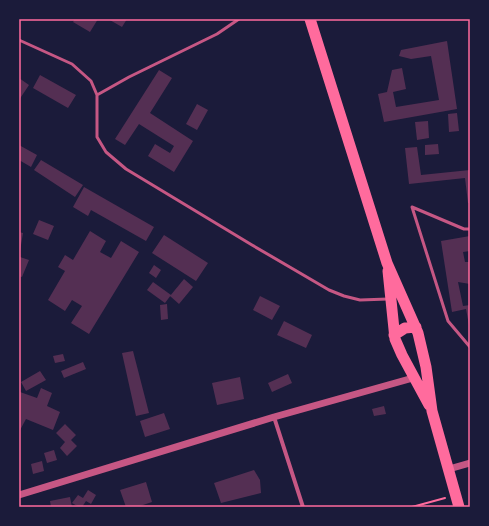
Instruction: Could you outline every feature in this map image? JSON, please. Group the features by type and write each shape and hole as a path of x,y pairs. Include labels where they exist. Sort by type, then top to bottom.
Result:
{"highway":[{"path":"310,19 387,263 416,327 422,348 432,411 459,507"},
{"path":"387,263 394,335 413,378 432,411"},
{"path":"394,335 405,328 416,327"},
{"path":"402,355 413,354 422,348"}],"street":[{"path":"19,495 274,417 413,378"},
{"path":"274,417 303,507"},
{"path":"449,469 470,463"}],"lane":[{"path":"97,95 129,77 217,34 240,19"},
{"path":"19,40 72,64 91,80 97,95 97,137 106,152 126,169 329,290 360,300 390,299"},
{"path":"470,230 464,229 412,207 448,321 470,347"}],"path":[{"path":"412,507 456,495"}],"building":[{"path":"75,19 98,19 90,32 73,22"},
{"path":"108,19 127,19 122,27"},
{"path":"447,41 457,109 384,122 378,94 387,92 392,70 402,68 406,89 393,92 396,107 439,100 431,56 411,59 399,56 401,50"},
{"path":"159,70 172,78 150,113 193,141 174,172 148,156 155,144 170,153 174,146 139,124 125,145 115,139"},
{"path":"40,75 76,95 68,108 33,88"},
{"path":"19,78 29,85 19,100"},
{"path":"197,104 208,110 197,130 186,124"},
{"path":"457,113 459,131 449,132 448,114"},
{"path":"428,121 429,138 417,140 415,122"},
{"path":"438,144 439,154 425,155 425,145"},
{"path":"19,145 37,155 31,167 19,160"},
{"path":"417,147 421,175 470,170 470,203 468,203 465,178 409,184 405,148"},
{"path":"41,160 83,185 75,197 34,170"},
{"path":"84,187 154,227 146,241 91,210 88,216 73,207"},
{"path":"39,220 54,226 48,240 33,234"},
{"path":"90,231 106,241 100,252 111,258 121,241 139,252 89,334 71,323 82,306 72,300 65,311 48,300 65,271 58,267 65,255 73,260"},
{"path":"19,232 23,233 20,251 19,251"},
{"path":"164,235 208,263 196,281 152,253"},
{"path":"470,236 470,251 463,252 465,262 470,262 470,284 458,282 463,306 470,305 469,325 466,309 452,312 441,241"},
{"path":"20,257 29,260 22,277 19,276"},
{"path":"154,265 161,270 156,278 149,273"},
{"path":"184,279 193,287 179,304 170,296"},
{"path":"153,282 171,295 165,303 147,290"},
{"path":"260,296 280,306 272,320 253,310"},
{"path":"167,304 168,319 161,320 160,305"},
{"path":"284,321 312,335 306,348 277,335"},
{"path":"133,351 149,413 136,416 122,353"},
{"path":"63,354 65,361 55,363 53,356"},
{"path":"83,362 86,369 64,378 61,371"},
{"path":"40,371 46,380 26,391 21,382"},
{"path":"288,374 292,383 272,392 268,383"},
{"path":"240,377 244,399 217,405 212,383"},
{"path":"41,388 52,393 47,406 60,412 53,430 26,419 19,432 20,392 37,398"},
{"path":"384,406 386,414 374,416 372,409"},
{"path":"164,413 170,429 145,437 140,421"},
{"path":"65,424 76,435 71,440 77,446 67,456 60,448 65,442 56,433"},
{"path":"54,450 57,460 47,463 44,453"},
{"path":"42,461 44,471 33,474 31,464"},
{"path":"254,470 260,480 261,493 221,503 214,483"},
{"path":"146,482 152,502 137,507 126,507 120,490"},
{"path":"88,490 96,495 91,504 86,501 82,507 79,507 72,503 78,495 83,498"},
{"path":"70,497 72,507 51,507 50,501"}]}
